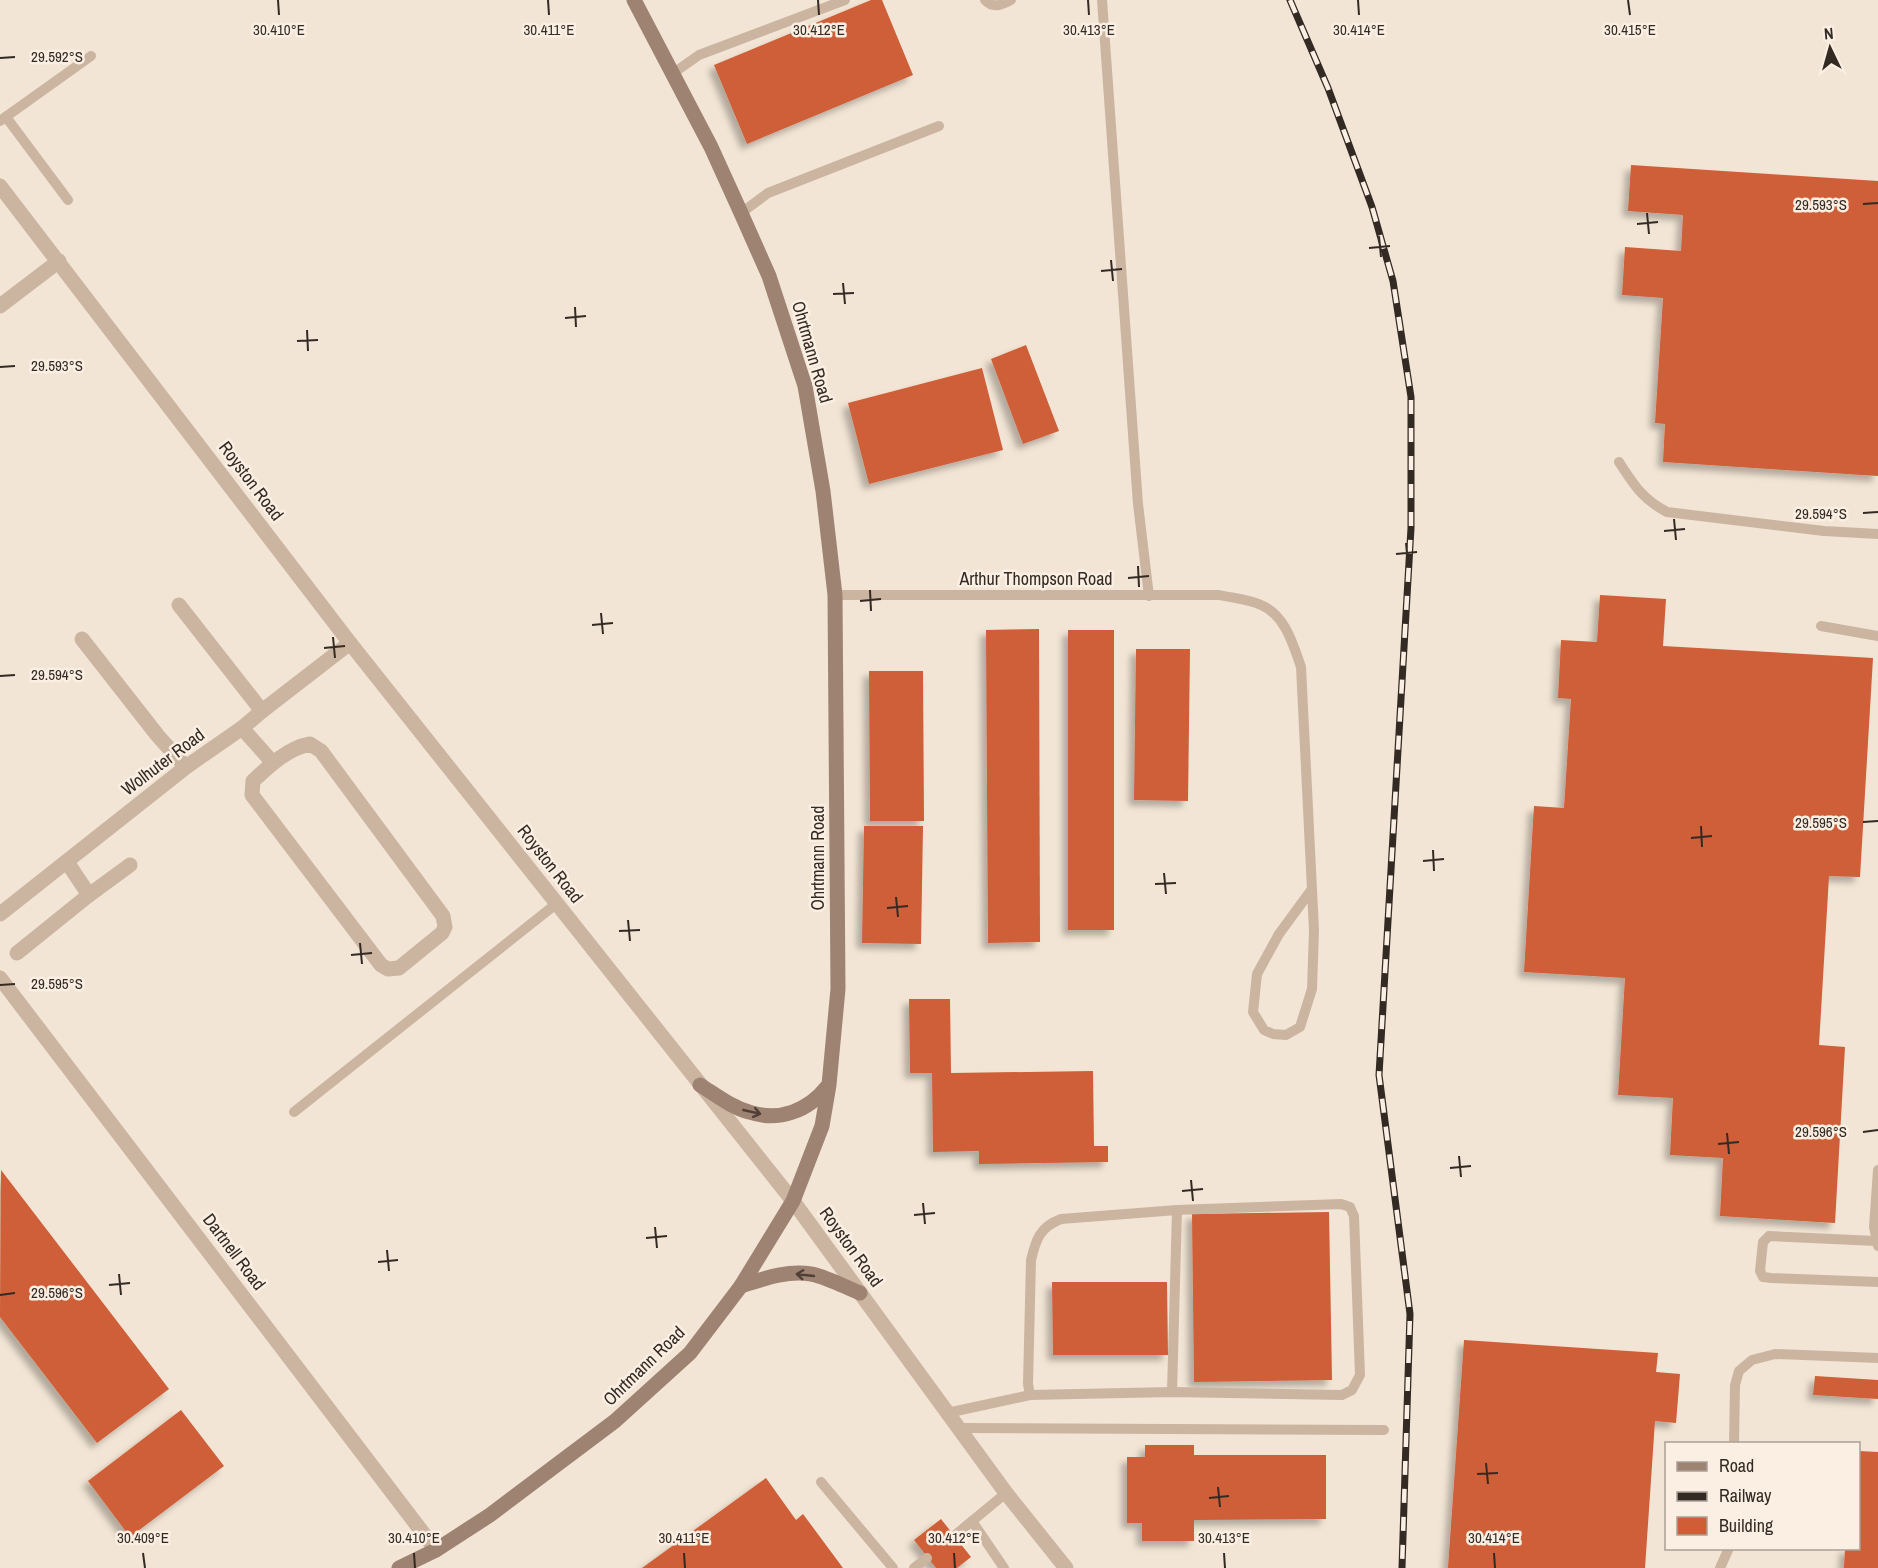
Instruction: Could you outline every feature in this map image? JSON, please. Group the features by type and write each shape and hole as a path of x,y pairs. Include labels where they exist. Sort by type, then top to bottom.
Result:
{"main road":[{"name":"Ohrtmann Road","path":"399,1568 436,1550 490,1515 615,1421 690,1353 741,1286 793,1201 822,1126 829,1085 838,989 835,595 823,491 805,386 769,276 711,147 634,0"},
{"path":"700,1085 729,1104 750,1113 778,1115 803,1109 817,1100 829,1085"},
{"path":"741,1286 763,1278 797,1273 813,1274 860,1293"}],"street":[{"name":"Royston Road","path":"0,186 350,643 793,1201 1006,1493 1066,1568"},
{"path":"0,306 58,261"},
{"path":"178,605 262,711"},
{"path":"82,639 158,736 186,767"},
{"name":"Wolhuter Road","path":"0,914 186,767 242,728 350,643"},
{"path":"242,728 273,762"},
{"path":"310,744 321,751 443,916 445,927 442,933 399,968 388,969 381,965 255,800 251,789 253,781 273,762 301,746 310,744"},
{"path":"67,862 89,895"},
{"path":"17,953 130,865"},
{"name":"Dartnell Road","path":"0,978 436,1550"}],"lane":[{"path":"672,74 699,55 845,0"},
{"path":"985,0 994,5 1000,5 1011,0"},
{"path":"1102,0 1138,504 1149,596"},
{"path":"68,200 3,119 91,57"},
{"path":"741,213 768,193 939,126"},
{"path":"1619,462 1638,491 1650,504 1667,512 1824,531 1878,534"},
{"name":"Arthur Thompson Road","path":"835,595 1219,595 1262,605 1276,616 1290,636 1301,667 1312,889 1312,989 1300,1027 1286,1035 1273,1034 1264,1030 1253,1012 1257,974 1279,933 1312,889"},
{"path":"1821,626 1878,636"},
{"path":"294,1112 556,904"},
{"path":"1878,1170 1874,1227 1877,1244 1769,1236 1763,1242 1760,1271 1763,1277 1771,1278 1878,1282"},
{"path":"947,1413 1030,1395 1172,1392 1342,1395 1352,1390 1360,1375 1354,1216 1350,1207 1341,1204 1177,1210 1061,1219 1044,1228 1035,1243 1030,1260 1028,1384 1030,1395"},
{"path":"1172,1392 1177,1210"},
{"path":"1734,1442 1735,1385 1739,1371 1752,1360 1775,1354 1878,1358"},
{"path":"959,1428 1384,1430"},
{"path":"821,1482 893,1568"},
{"path":"954,1536 1006,1493"},
{"path":"972,1521 1004,1568"},
{"path":"1720,1568 1728,1550"},
{"path":"914,1568 927,1558"}],"building":[{"path":"871,0 882,0 913,75 747,144 714,65"},
{"path":"1631,165 1878,181 1878,476 1663,462 1665,424 1655,423 1663,298 1622,295 1625,247 1681,251 1683,215 1628,211"},
{"path":"1026,345 1059,431 1023,444 991,359"},
{"path":"982,368 1003,450 869,484 848,403"},
{"path":"1600,595 1666,599 1663,646 1873,658 1860,877 1829,876 1819,1045 1845,1047 1835,1223 1720,1216 1723,1158 1670,1155 1673,1098 1618,1095 1625,978 1524,972 1534,806 1564,808 1571,699 1558,698 1561,640 1597,642"},
{"path":"1039,629 1040,942 988,943 986,630"},
{"path":"1068,630 1114,630 1114,930 1068,930"},
{"path":"1136,649 1190,649 1188,801 1134,800"},
{"path":"869,671 923,671 924,821 870,821"},
{"path":"864,826 923,826 921,944 862,943"},
{"path":"909,999 950,999 951,1073 1093,1071 1094,1146 1108,1146 1108,1162 979,1164 979,1151 933,1152 932,1073 910,1073"},
{"path":"1,1170 169,1389 97,1443 0,1317"},
{"path":"1329,1212 1332,1380 1194,1382 1192,1214"},
{"path":"1052,1282 1167,1282 1168,1355 1053,1355"},
{"path":"1464,1340 1658,1353 1656,1372 1680,1374 1676,1423 1655,1421 1645,1568 1448,1568"},
{"path":"1815,1376 1878,1380 1878,1399 1813,1395"},
{"path":"181,1410 224,1466 130,1537 88,1481"},
{"path":"1145,1445 1194,1445 1194,1455 1326,1455 1326,1519 1194,1520 1194,1541 1142,1541 1142,1523 1127,1523 1127,1457 1145,1457"},
{"path":"1860,1451 1878,1452 1878,1568 1844,1568 1845,1550 1860,1550"},
{"path":"766,1478 796,1520 803,1514 843,1568 642,1568"},
{"path":"941,1519 971,1557 957,1568 936,1568 914,1540"}],"railway":[{"path":"1290,0 1328,88 1372,207 1393,281 1411,397 1411,528 1379,1075 1410,1314 1402,1568"}]}
